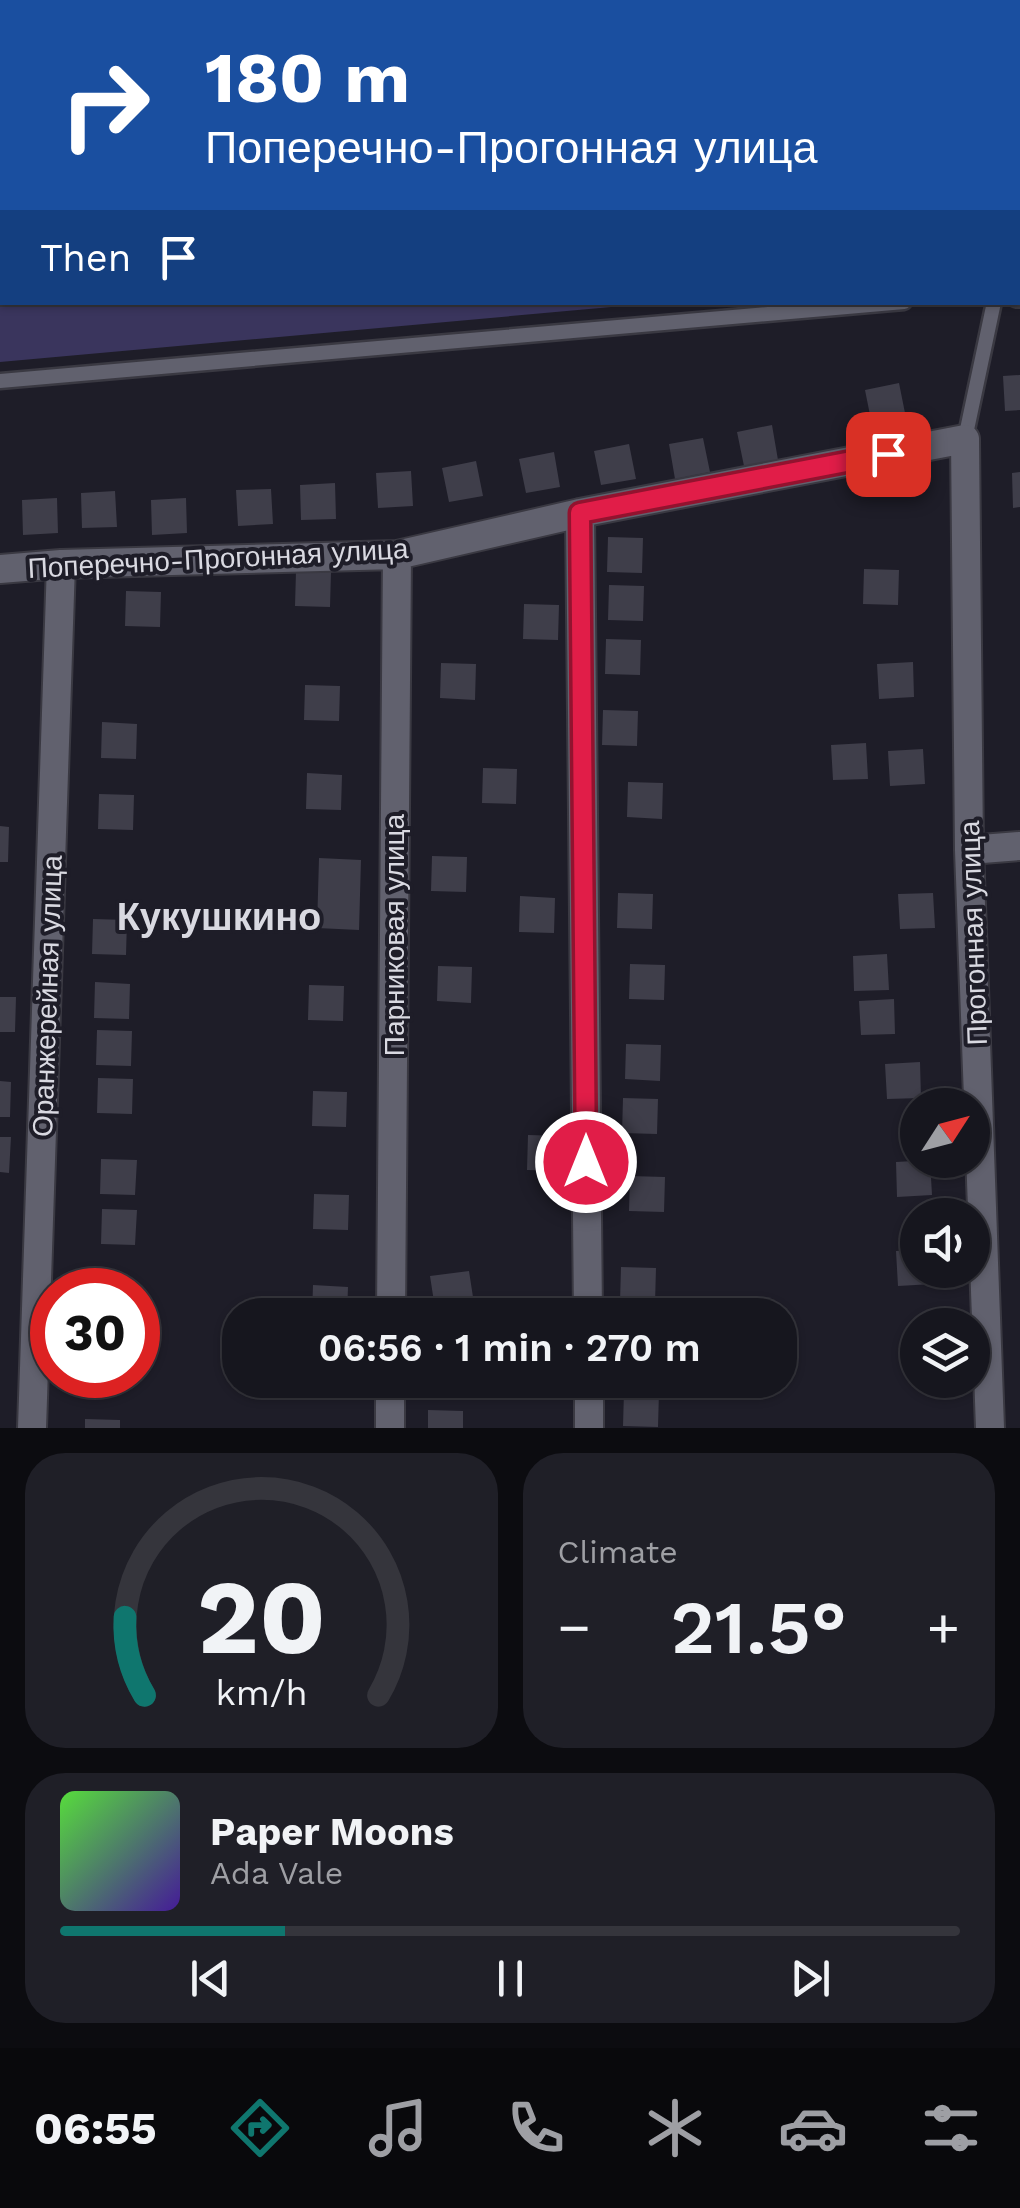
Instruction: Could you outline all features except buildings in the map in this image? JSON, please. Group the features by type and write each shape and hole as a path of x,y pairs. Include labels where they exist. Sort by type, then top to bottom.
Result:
{"street":[{"name":"Поперечно-Прогонная улица","path":"0,569 397,554 580,513 965,439"},
{"name":"Прогонная улица","path":"965,439 969,850 990,1428"},
{"path":"580,513 588,1298"},
{"name":"Парниковая улица","path":"391,1298 397,554"},
{"name":"Оранжерейная улица","path":"32,1428 61,564"},
{"path":"969,850 1020,846"},
{"path":"390,1398 390,1428"},
{"path":"589,1398 589,1428"}],"lane":[{"path":"0,380 869,305"},
{"path":"965,439 993,305"}],"shaded area":[{"path":"0,305 634,305 0,362"}],"district":[{"name":"Кукушкино","path":"219,917"}],"route":[{"path":"586,1162 580,513 888,454"}]}
